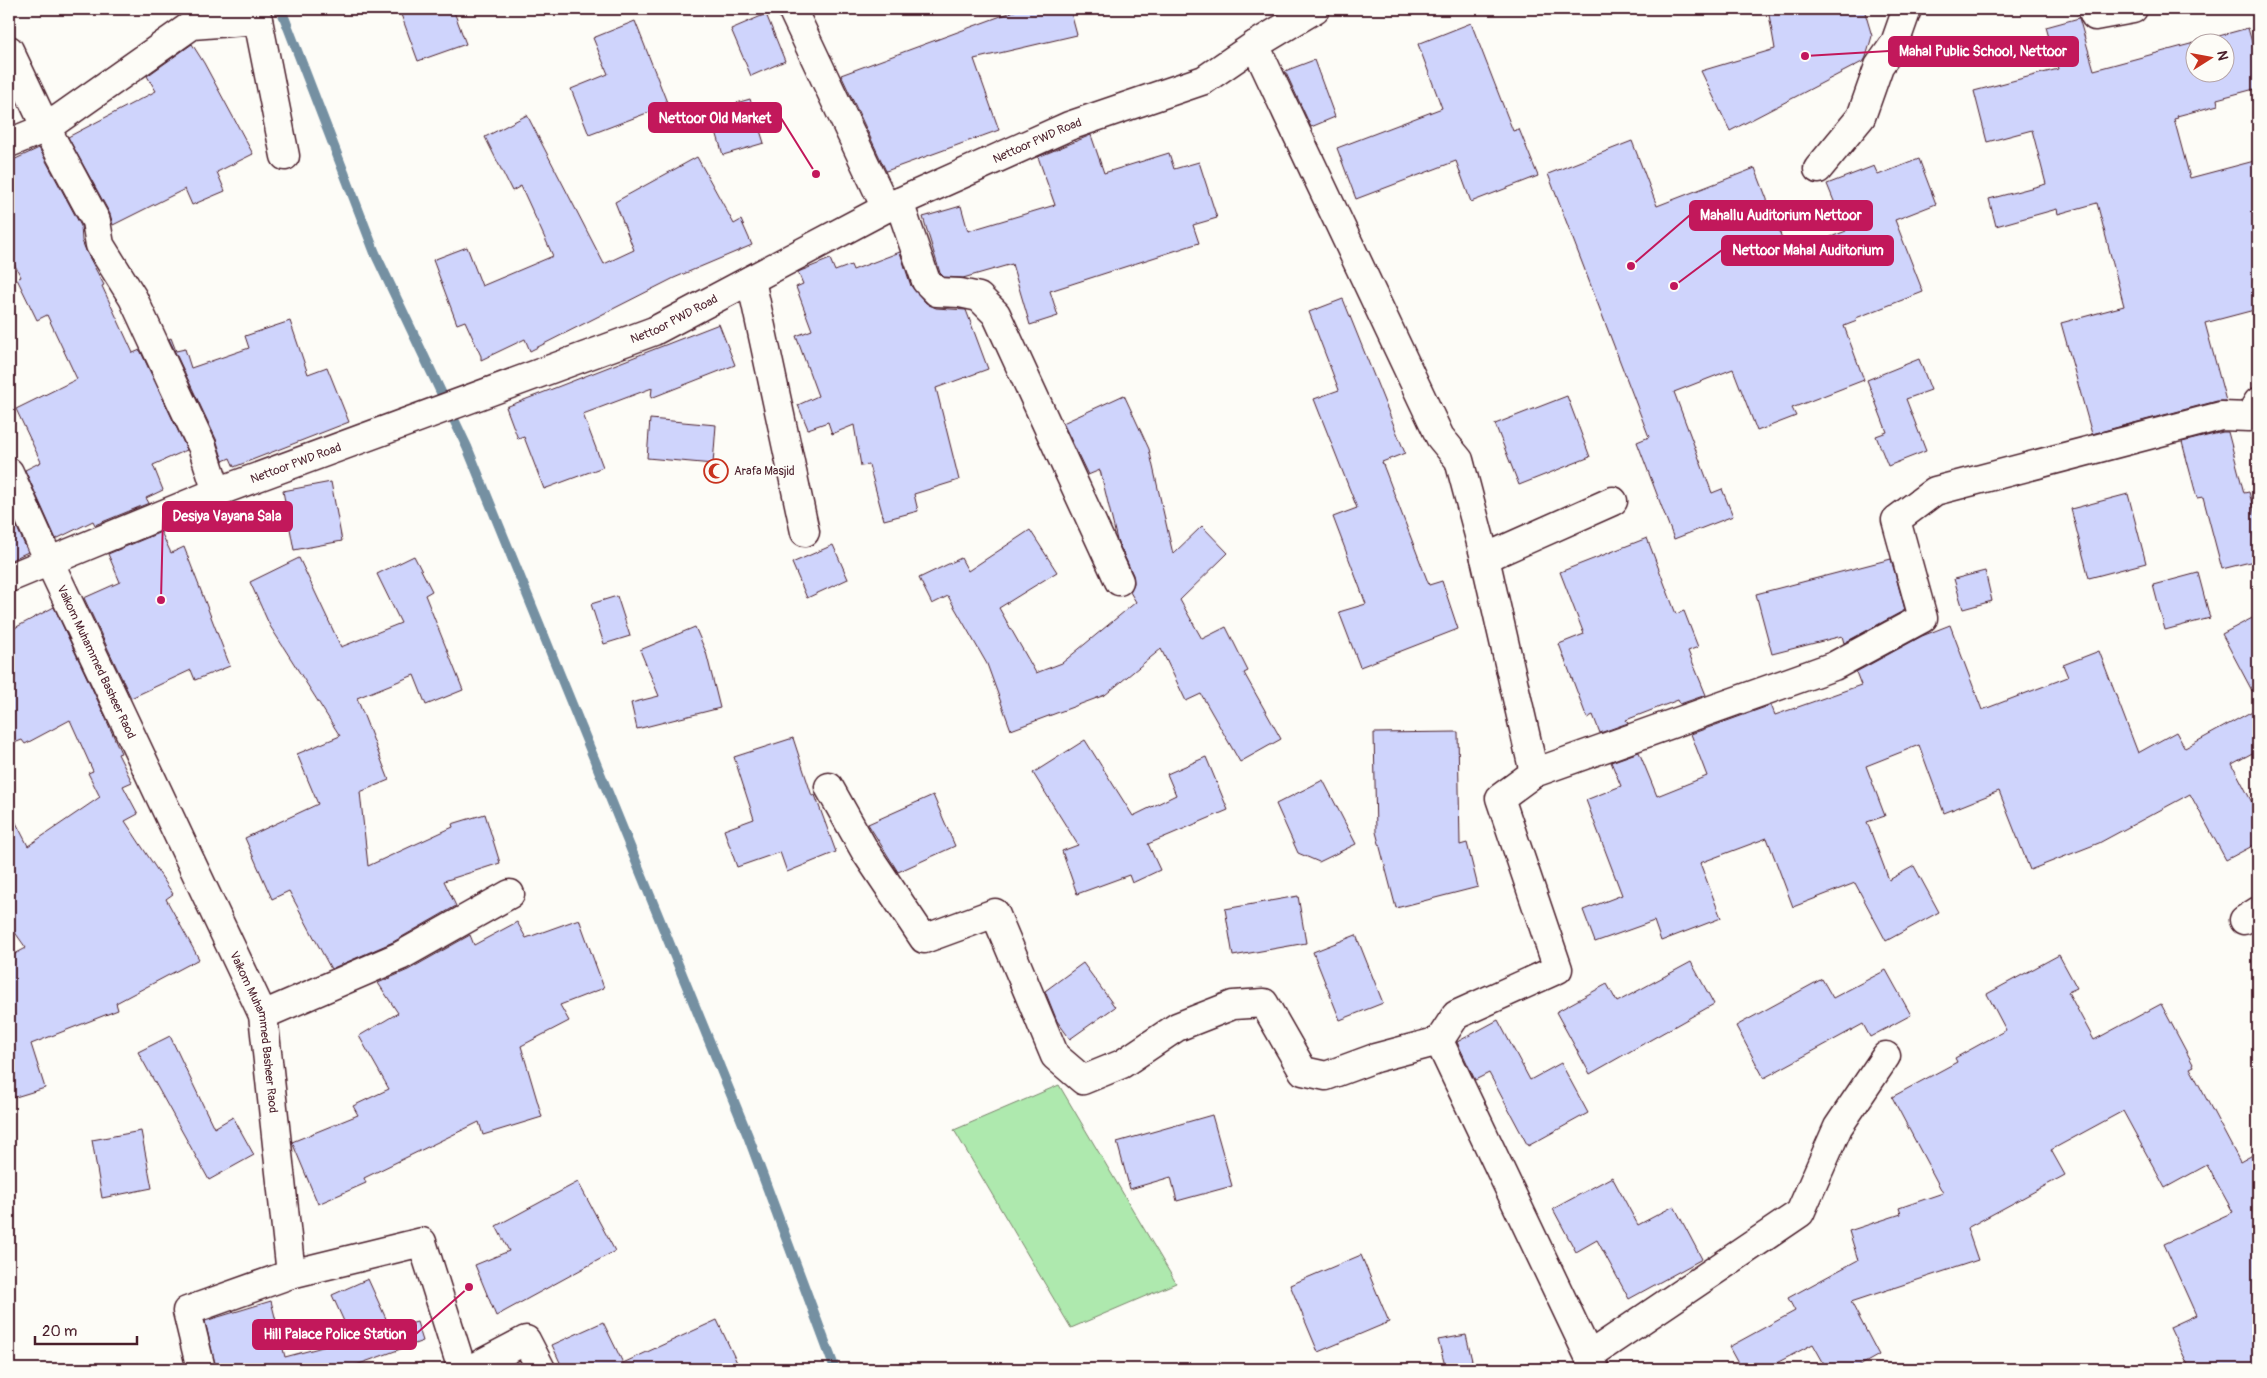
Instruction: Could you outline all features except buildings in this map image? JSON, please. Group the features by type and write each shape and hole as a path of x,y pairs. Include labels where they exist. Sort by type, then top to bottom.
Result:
{"street":[{"path":"792,9 893,205 926,281 937,292 960,293 979,297 996,314 1119,581"},
{"name":"Nettoor PWD Road","path":"9,578 217,492 654,331 893,205 1069,126 1204,80 1255,45 1315,9"},
{"path":"1818,169 1861,117 1879,66 1895,43 1907,9"},
{"path":"2092,9 2095,16 2133,9"},
{"path":"9,143 46,128 192,25 256,14 285,156"},
{"path":"1255,45 1440,437 1458,460 1485,558 1534,773"},
{"path":"9,50 46,128 96,221 100,245 133,298 202,446 217,492"},
{"path":"751,280 804,532"},
{"path":"829,786 865,850 924,939 996,914 1055,1056 1083,1080 1122,1064 1177,1027 1233,1005 1264,1004 1303,1071 1326,1076 1376,1058 1439,1041 1456,1015 1558,969 1500,798 1534,773 1834,666 1923,618 1896,520 1935,492 2221,416 2256,417"},
{"name":"Vaikom Muhammed Basheer Raod","path":"9,472 263,1015 291,1274"},
{"path":"1485,558 1613,501"},
{"path":"263,1015 400,956 510,894"},
{"path":"1439,1041 1592,1362 1800,1213 1838,1127 1886,1056"},
{"path":"201,1369 187,1311 291,1274 422,1242 462,1369"},
{"path":"471,1369 526,1340 540,1369"}],"green space":[{"path":"1059,1085 1176,1283 1071,1328 954,1130"}],"waterway":[{"path":"281,9 375,253 467,447 748,1136 835,1369"}],"place":[{"name":"Mahal Public School, Nettoor","path":"1805,56"},
{"name":"Nettoor Old Market","path":"816,174"},
{"name":"Mahallu Auditorium Nettoor","path":"1631,266"},
{"name":"Nettoor Mahal Auditorium","path":"1674,286"},
{"name":"Arafa Masjid","path":"716,471"},
{"name":"Desiya Vayana Sala","path":"161,600"},
{"name":"Hill Palace Police Station","path":"469,1287"}]}
